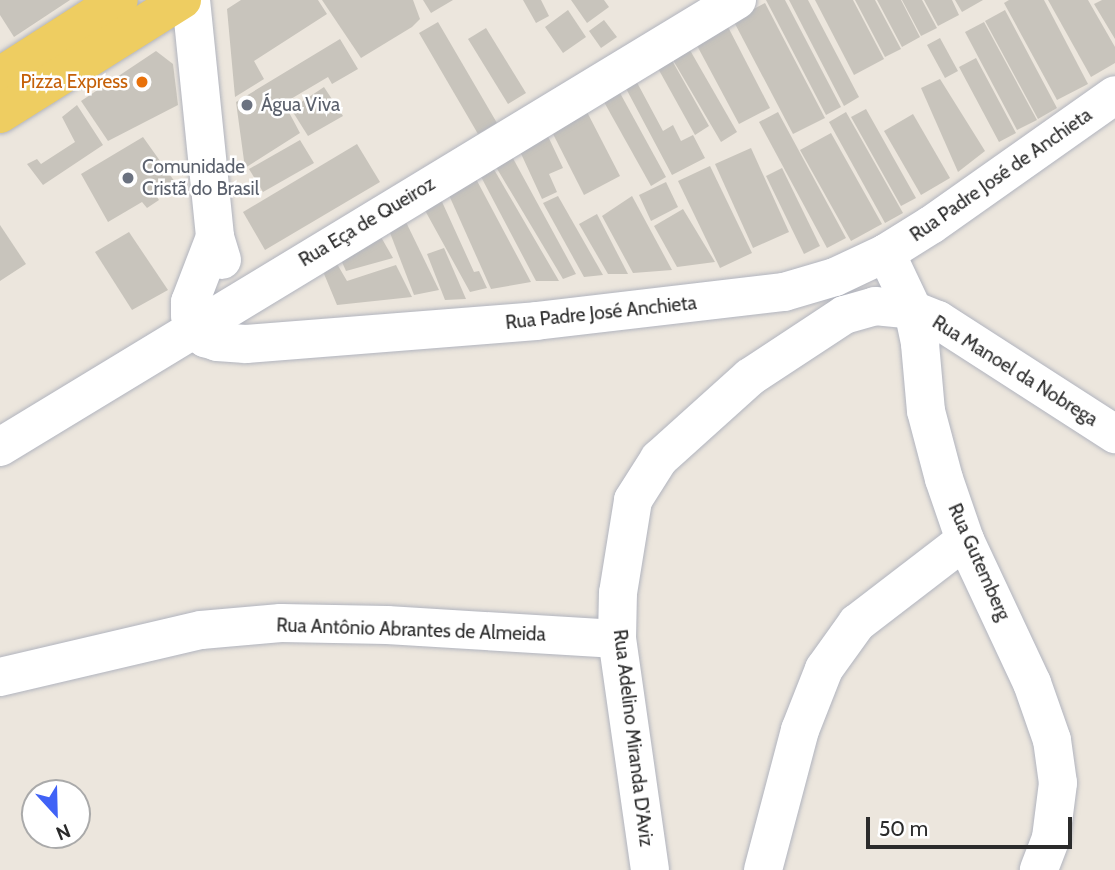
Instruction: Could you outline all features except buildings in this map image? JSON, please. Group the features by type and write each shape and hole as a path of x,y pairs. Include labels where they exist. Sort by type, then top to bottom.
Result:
{"main road":[{"path":"0,76 119,0"},
{"path":"0,114 182,0"}],"street":[{"path":"191,0 215,237 237,301"},
{"name":"Rua Eça de Queiroz","path":"0,447 737,0"},
{"name":"Rua Padre José de Anchieta","path":"886,253 942,218 1115,95"},
{"path":"193,328 190,302 215,237"},
{"name":"Rua Padre José Anchieta","path":"193,328 205,338 217,342 308,340 537,321 785,292 835,277 886,253"},
{"name":"Rua Gutemberg","path":"886,253 913,310 932,441 965,540 1032,683 1052,740 1058,783 1051,838 1039,870"},
{"name":"Rua Padre José Anchieta","path":"237,301 270,324 308,340"},
{"name":"Rua Adelino Miranda D'Aviz","path":"650,870 617,639 618,593 633,500 659,459 750,377 844,315 875,306 913,310"},
{"name":"Rua Manoel da Nobrega","path":"913,310 938,320 1115,434"},
{"path":"763,870 800,730 824,669 857,623 965,540"},
{"name":"Rua Antônio Abrantes de Almeida","path":"0,677 201,630 281,624 387,625 617,639"}],"place":[{"name":"Pizza Express","path":"142,82"},
{"name":"Água Viva","path":"247,105"},
{"name":"Comunidade Cristã do Brasil","path":"128,178"}]}
